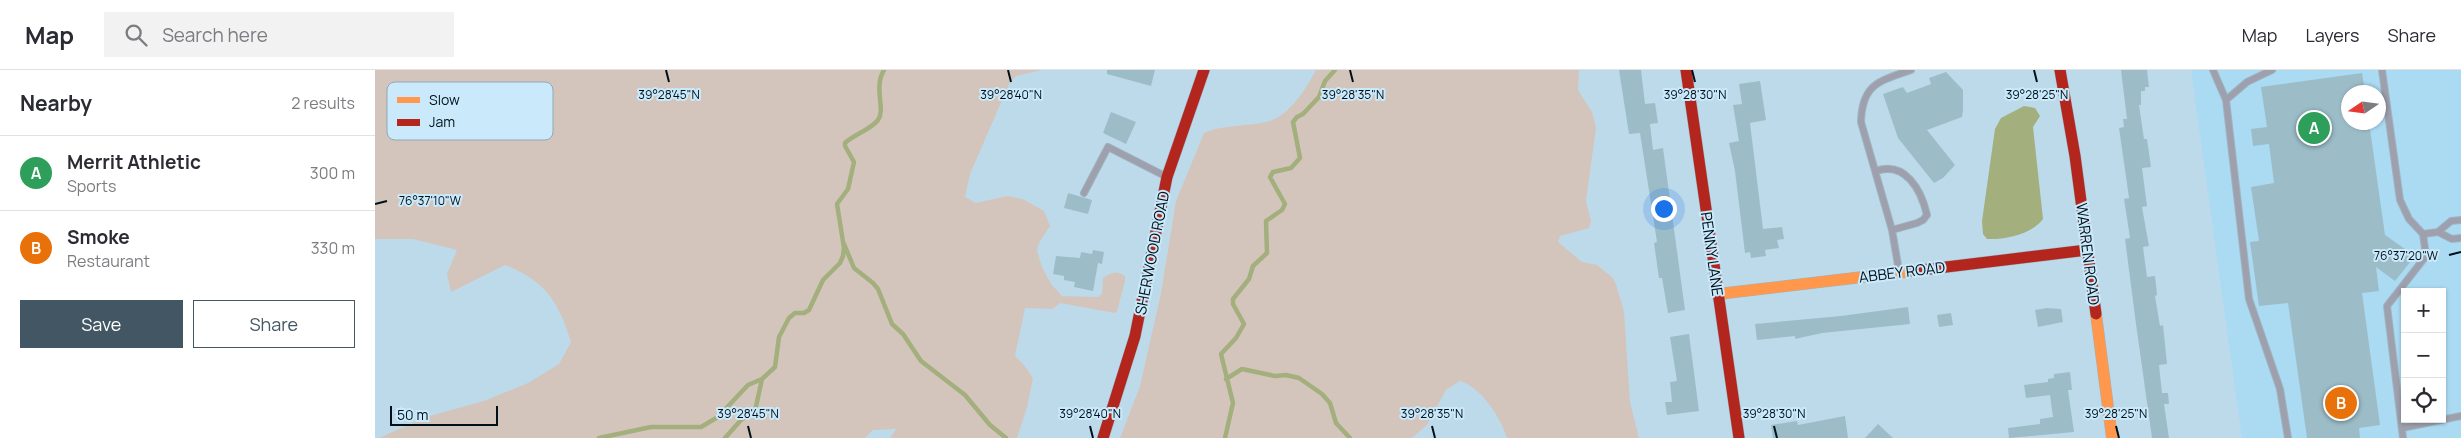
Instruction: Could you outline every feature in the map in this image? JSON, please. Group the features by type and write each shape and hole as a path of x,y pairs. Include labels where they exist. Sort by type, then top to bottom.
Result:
{"street":[{"name":"SHERWOOD ROAD","path":"1103,438 1135,336 1167,177 1204,70"},
{"name":"PENNY LANE","path":"1686,70 1739,438"},
{"name":"WARREN ROAD","path":"2060,70 2073,138 2112,438"},
{"name":"ABBEY ROAD","path":"1718,294 2087,250"}],"lane":[{"path":"1899,272 1892,230 1861,122 1863,101 1873,85 1911,70"},
{"path":"2213,70 2225,100 2249,299 2280,389 2288,438"},
{"path":"2225,100 2247,82 2272,70"},
{"path":"2382,70 2400,200 2409,219 2423,234 2426,256 2387,306 2403,438"},
{"path":"1084,193 1108,147 1167,177"},
{"path":"1876,171 1893,168 1901,171 1909,179 1925,207 1927,215 1923,220 1892,230"},
{"path":"2423,234 2438,232 2451,221 2461,220"},
{"path":"2438,232 2452,239 2461,238"},
{"path":"2402,428 2461,416"}],"shaded area":[{"path":"375,70 1042,70 1016,76 1010,82 970,174 965,197 976,203 1007,196 1023,199 1044,211 1050,226 1039,243 1037,251 1042,267 1051,284 1062,296 1098,297 1102,294 1103,278 1116,272 1125,276 1125,281 1115,313 1060,303 1053,309 1025,308 1015,356 1033,378 1027,407 1017,438 890,438 896,429 873,430 865,438 379,438 426,417 484,401 528,383 559,364 571,342 561,315 549,294 531,278 519,271 505,265 451,292 447,274 457,250 413,239 375,239"},
{"path":"1316,70 1579,70 1578,90 1592,112 1596,128 1586,201 1591,221 1589,228 1560,236 1558,242 1582,262 1597,265 1613,278 1616,284 1624,312 1630,402 1639,438 1507,438 1495,413 1483,396 1468,384 1460,381 1446,390 1427,425 1412,438 1120,438 1140,386 1161,293 1176,201 1204,133 1219,128 1258,124 1274,119 1296,101"},
{"path":"2191,70 2461,70 2461,438 2242,438"},
{"path":"2024,106 2035,108 2040,116 2033,127 2043,219 2032,229 2018,235 1987,239 1983,234 1982,221 1995,129 2001,118"}],"building":[{"path":"1107,70 1155,70 1151,86 1107,74"},
{"path":"1619,70 1641,70 1645,104 1655,103 1658,123 1650,124 1653,150 1663,148 1685,310 1668,313 1662,278 1659,278 1654,243 1657,242 1640,133 1629,134"},
{"path":"2121,70 2147,70 2149,87 2145,87 2145,91 2141,91 2141,105 2139,105 2144,139 2147,139 2151,167 2142,168 2147,206 2142,207 2149,246 2143,247 2147,277 2155,276 2157,295 2155,296 2160,326 2163,325 2167,364 2159,365 2162,393 2168,393 2169,404 2164,404 2169,438 2152,438 2136,324 2125,239 2130,238 2124,199 2129,198 2119,128 2124,127 2123,119 2127,119"},
{"path":"1946,72 1963,90 1963,110 1962,117 1927,130 1955,165 1943,178 1934,183 1898,138 1883,94 1903,87 1907,93 1931,84 1929,78"},
{"path":"2362,73 2364,85 2341,85 2341,130 2370,130 2385,235 2415,256 2395,281 2376,267 2379,291 2362,293 2380,425 2359,428 2360,438 2307,438 2288,303 2259,306 2250,242 2259,241 2251,187 2274,183 2269,144 2253,146 2251,129 2267,127 2261,87"},
{"path":"1760,81 1766,120 1750,123 1763,229 1782,227 1784,239 1777,240 1779,248 1765,250 1766,256 1751,258 1750,252 1745,253 1735,171 1729,143 1739,141 1733,105 1742,104 1739,84"},
{"path":"1111,112 1136,122 1126,144 1103,133"},
{"path":"1068,193 1092,200 1088,214 1064,208"},
{"path":"1093,250 1104,252 1102,264 1098,263 1093,291 1074,287 1075,282 1064,280 1064,276 1053,274 1056,256 1080,258 1081,252 1092,254"},
{"path":"1908,307 1910,324 1822,333 1795,339 1795,336 1757,340 1755,324 1841,316"},
{"path":"2047,308 2061,309 2063,322 2038,327 2035,310"},
{"path":"1951,313 1953,325 1939,327 1937,315"},
{"path":"1689,334 1699,411 1667,415 1665,402 1672,402 1670,382 1677,381 1670,337"},
{"path":"2070,372 2072,390 2068,390 2074,432 2009,438 2008,428 2040,424 2040,419 2053,417 2050,395 2026,398 2024,385 2048,382 2048,379 2054,378 2054,374"},
{"path":"1845,416 1848,438 1773,438 1771,425 1797,421 1798,425"},
{"path":"1878,424 1893,438 1865,438"}],"waterway":[{"path":"725,438 741,420 755,411 762,379 775,367 779,337 789,318 795,313 804,313 809,310 823,280 840,263 844,248 837,204 848,189 854,162 845,143 871,127 878,120 881,110 879,91 884,70"},
{"path":"1225,438 1233,403 1221,354 1236,338 1244,324 1233,304 1233,299 1249,279 1253,266 1267,253 1266,221 1282,210 1285,204 1270,177 1273,172 1291,168 1300,158 1293,122 1319,97 1325,81 1335,70"},
{"path":"844,244 854,268 878,289 892,324 903,334 921,361 965,395 990,425 1006,438"},
{"path":"1226,379 1242,369 1275,376 1286,375 1299,378 1322,394 1330,403 1336,423 1350,438"},
{"path":"599,438 651,427 701,427 718,417 748,385 762,379"}],"traffic: slow":[{"path":"1718,294 1913,271"},
{"path":"2096,314 2112,438"}],"traffic: jam":[{"path":"1103,438 1135,336 1167,177 1204,70"},
{"path":"1686,70 1739,438"},
{"path":"2060,70 2075,156 2096,314"},
{"path":"1913,271 2087,250"}],"place":[{"name":"Merrit Athletic","path":"2314,128"},
{"name":"Smoke","path":"2341,403"}]}
